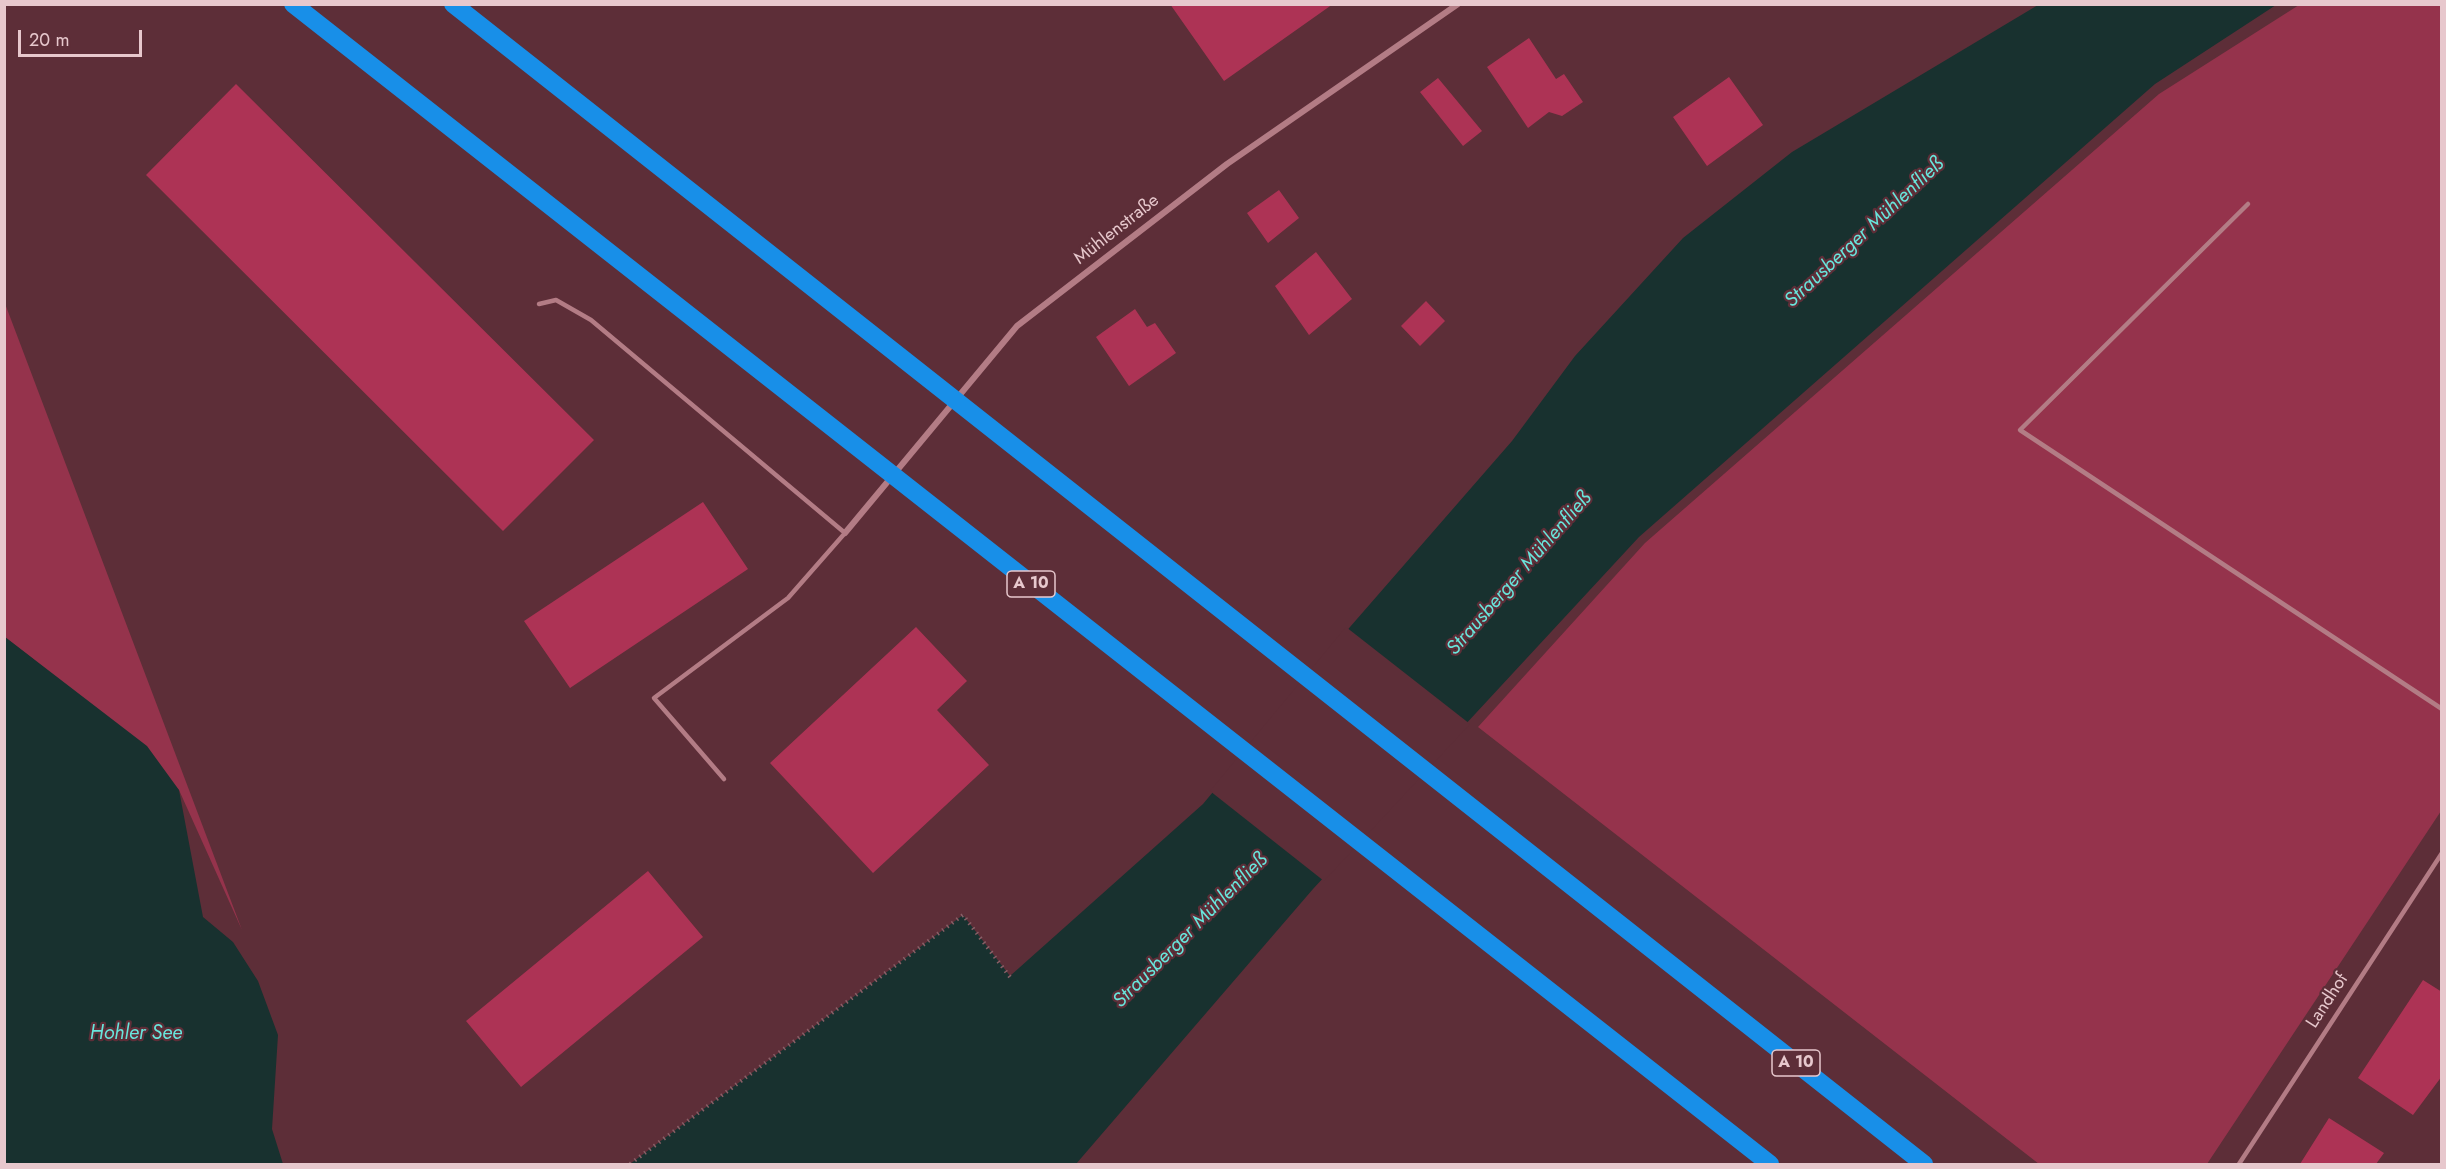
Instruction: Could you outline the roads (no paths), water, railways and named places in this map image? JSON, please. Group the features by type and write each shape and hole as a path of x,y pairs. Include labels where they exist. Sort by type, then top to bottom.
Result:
{"highway":[{"name":"A 10","path":"292,4 1770,1164"},
{"name":"A 10","path":"453,4 1924,1164"}],"street":[{"name":"Mühlenstraße","path":"845,533 1017,326 1227,164 1458,4"}],"lane":[{"path":"2248,204 2020,430 2442,709"},
{"path":"539,304 556,300 591,320 845,533 788,598 654,698 724,779"},
{"name":"Landhof","path":"2239,1164 2442,853"}],"water":[{"name":"Strausberger Mühlenfließ","path":"2038,5 2276,5 2155,84 1639,537 1313,889 1076,1164 630,1164 963,915 1010,976 1203,804 1350,627 1512,441 1575,356 1683,238 1792,152"},
{"name":"Hohler See","path":"5,637 147,746 179,790 203,917 233,942 258,981 278,1035 272,1129 283,1164 5,1164"}]}
